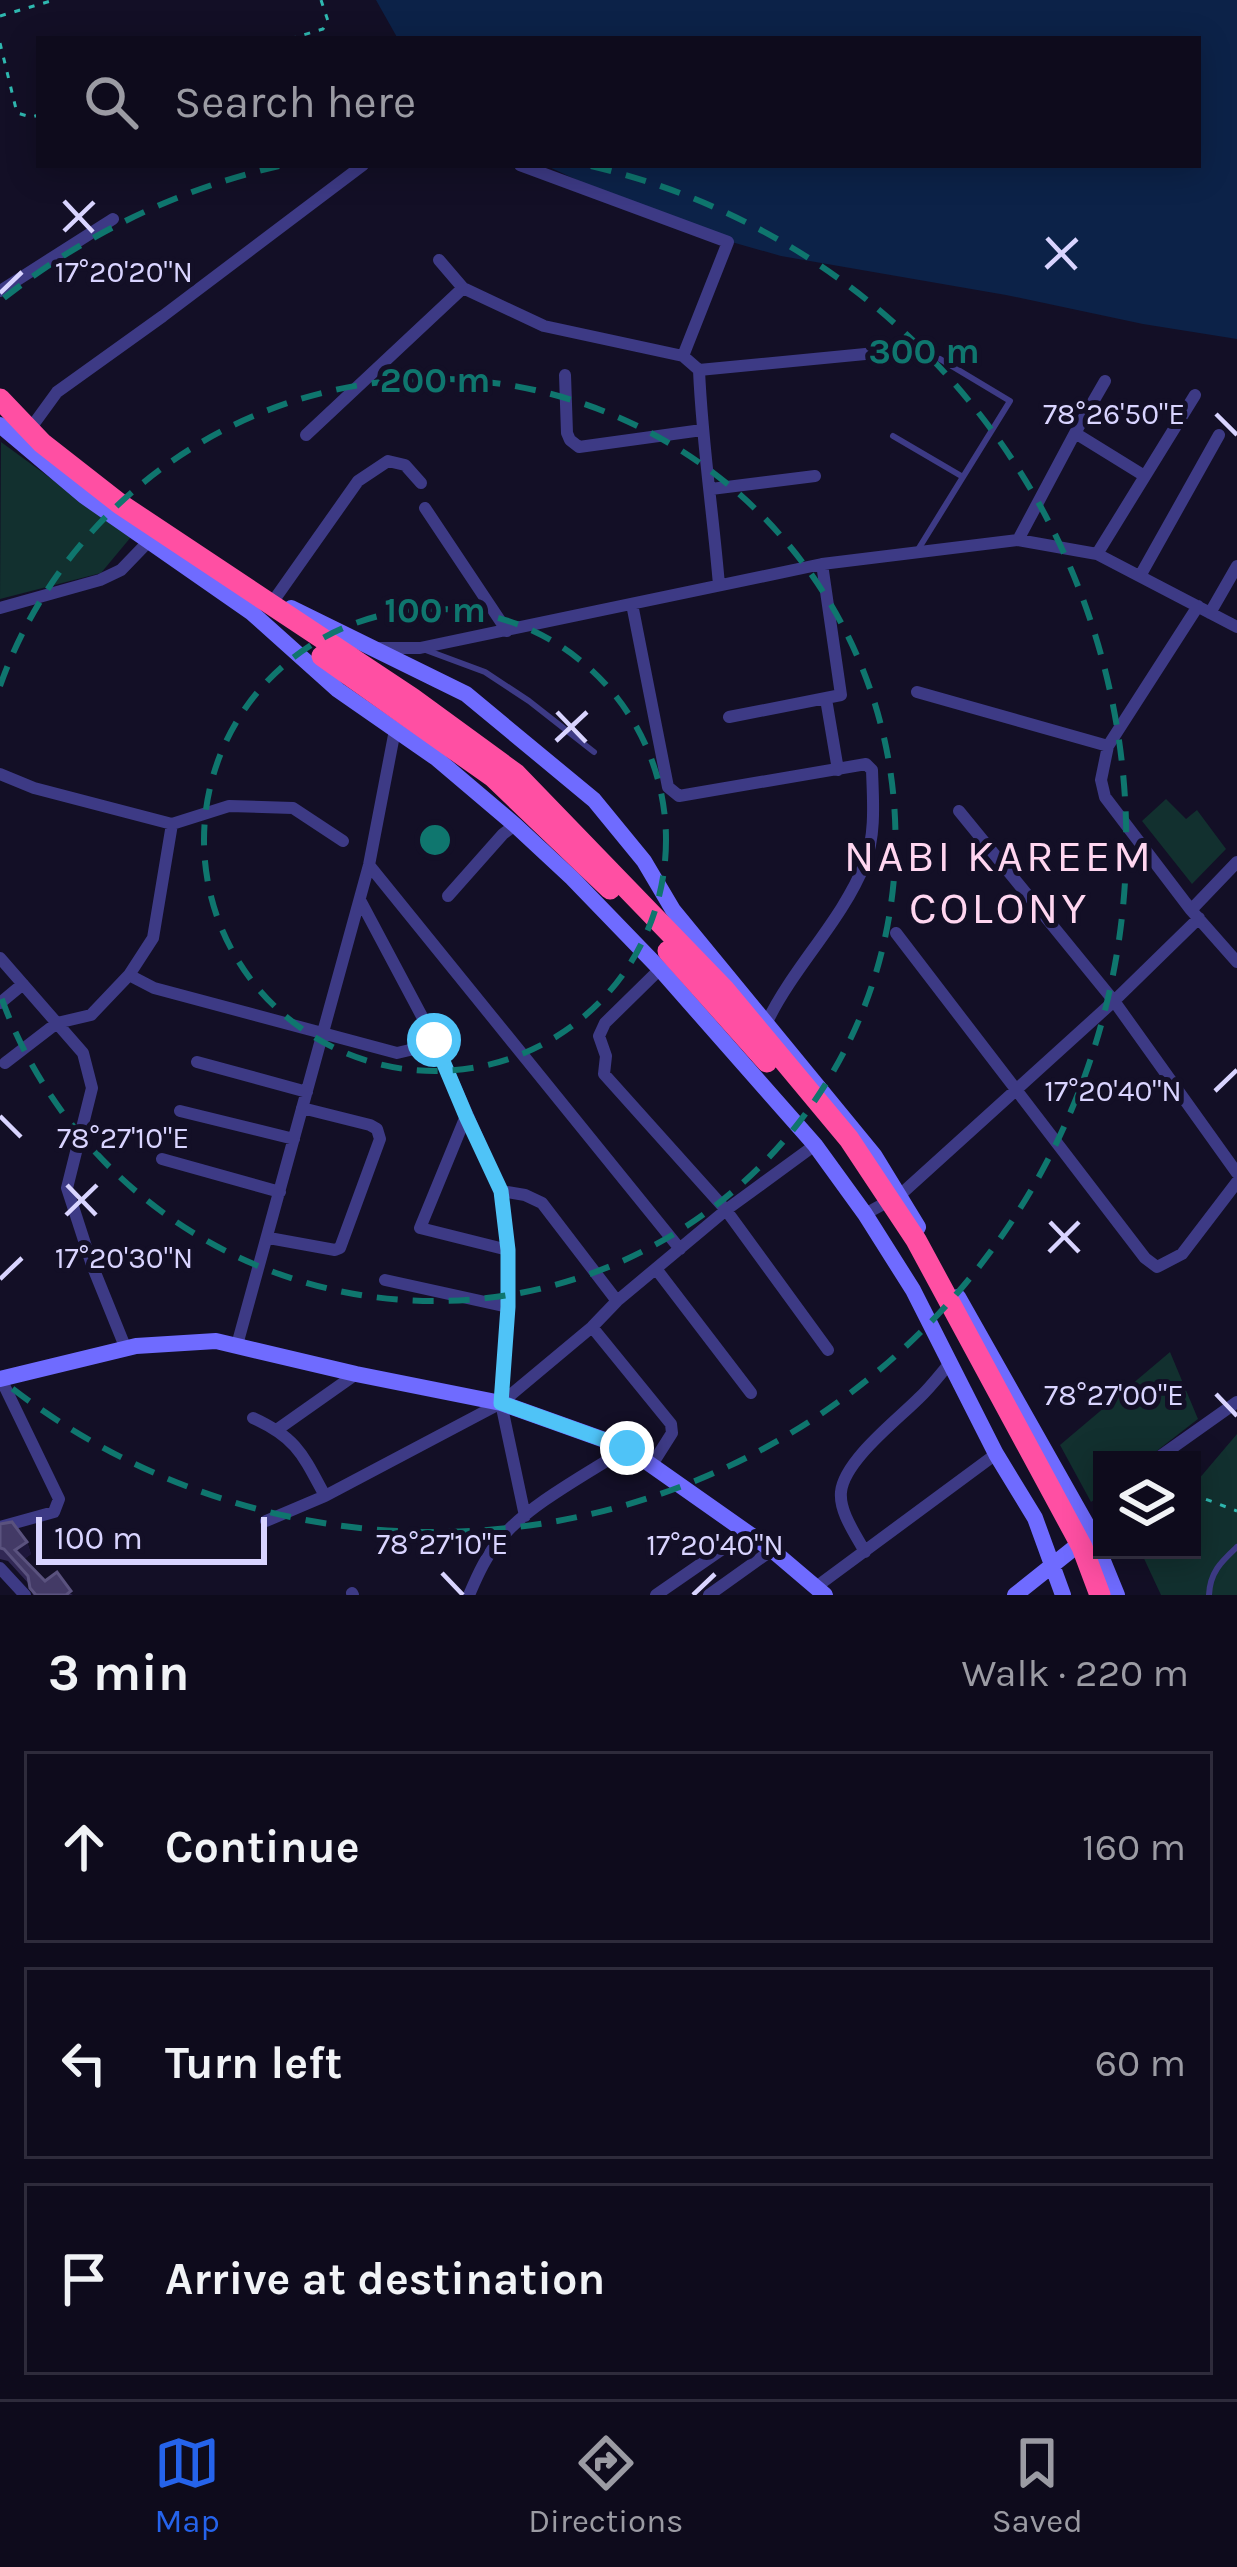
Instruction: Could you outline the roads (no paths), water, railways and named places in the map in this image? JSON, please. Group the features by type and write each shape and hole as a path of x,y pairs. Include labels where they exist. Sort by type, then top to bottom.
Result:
{"highway":[{"path":"0,399 42,443 119,504 412,698 516,775 724,989 849,1139 916,1240 1082,1547 1100,1595"},
{"path":"0,416 69,477 493,777 634,912 792,1091 861,1178 1052,1514 1088,1595"}],"street":[{"path":"33,425 57,392 359,168"},
{"path":"528,168 728,242 683,356"},
{"path":"0,291 113,219"},
{"path":"439,260 463,288 544,326 683,356 699,370 719,585"},
{"path":"307,435 463,288"},
{"path":"699,370 886,352"},
{"path":"566,375 567,433 579,447 702,430"},
{"path":"1018,540 1105,381"},
{"path":"0,388 33,425 122,497 274,600 466,694 594,800 644,861 673,910 864,1142 900,1195 1092,1534 1118,1595"},
{"path":"1097,554 1195,395"},
{"path":"0,425 84,496 252,613 338,690 436,758 572,878 660,969 815,1145 865,1214 913,1290 996,1454 1035,1518 1063,1595"},
{"path":"1075,433 1143,475"},
{"path":"1140,576 1219,436"},
{"path":"274,600 358,481 388,461 405,465 421,483"},
{"path":"711,488 815,476"},
{"path":"425,508 506,631"},
{"path":"338,690 375,648 420,648 822,564 1018,540 1097,554 1237,627"},
{"path":"0,608 100,580 121,569 148,542"},
{"path":"729,717 837,698 842,691 822,564"},
{"path":"1237,566 1108,746 1101,779 1105,797 1237,962"},
{"path":"632,604 672,793 679,796 866,764 872,770 873,827 866,860 840,911 767,1022"},
{"path":"917,692 1108,746"},
{"path":"826,699 838,770"},
{"path":"237,1345 369,865 395,730"},
{"path":"0,774 34,788 172,824 229,806 293,808 343,841"},
{"path":"896,933 1144,1258 1157,1267 1182,1254 1237,1178 1114,1000 959,811"},
{"path":"5,1063 57,1023 91,1015 129,975 154,938 172,824"},
{"path":"448,896 515,825"},
{"path":"865,1214 900,1195 1114,1000 1237,862"},
{"path":"369,865 680,1249"},
{"path":"360,900 434,1040 501,1191 508,1250 501,1403 524,1516"},
{"path":"0,958 83,1053 92,1088 67,1188 126,1349"},
{"path":"660,969 605,1023 599,1036 605,1049 604,1074 725,1210 828,1350"},
{"path":"129,975 154,988 397,1053 434,1040"},
{"path":"0,1003 22,984"},
{"path":"197,1062 307,1092"},
{"path":"268,1238 340,1248 380,1139 377,1129 370,1126 302,1108"},
{"path":"181,1111 294,1139"},
{"path":"466,1116 420,1228 508,1250"},
{"path":"266,1521 325,1496 501,1403 725,1210 815,1145"},
{"path":"162,1159 280,1192"},
{"path":"501,1191 542,1203 617,1301"},
{"path":"656,1270 751,1393"},
{"path":"385,1280 508,1307"},
{"path":"592,1327 671,1424 672,1433 653,1463"},
{"path":"0,1527 54,1512 59,1499 0,1379 126,1349 216,1340 501,1403 627,1448 772,1550 820,1591 996,1454"},
{"path":"865,1552 841,1498 846,1475 949,1364"},
{"path":"278,1430 356,1374"},
{"path":"1169,1451 1237,1402"},
{"path":"254,1418 278,1430 300,1450 325,1496"},
{"path":"469,1595 484,1563 524,1516 627,1448"},
{"path":"656,1595 747,1532"},
{"path":"1015,1595 1092,1534"},
{"path":"709,1595 772,1550"},
{"path":"0,1568 25,1595"}],"lane":[{"path":"917,551 1010,401 940,359"},
{"path":"892,436 963,477"},
{"path":"420,648 485,672 594,752"},
{"path":"1209,1595 1216,1566 1237,1546"}],"water":[{"path":"376,0 1237,0 1237,339 781,256 672,225 551,168 1201,168 1201,36 396,36"}],"district":[{"name":"NABI KAREEM COLONY","path":"999,881"}]}
